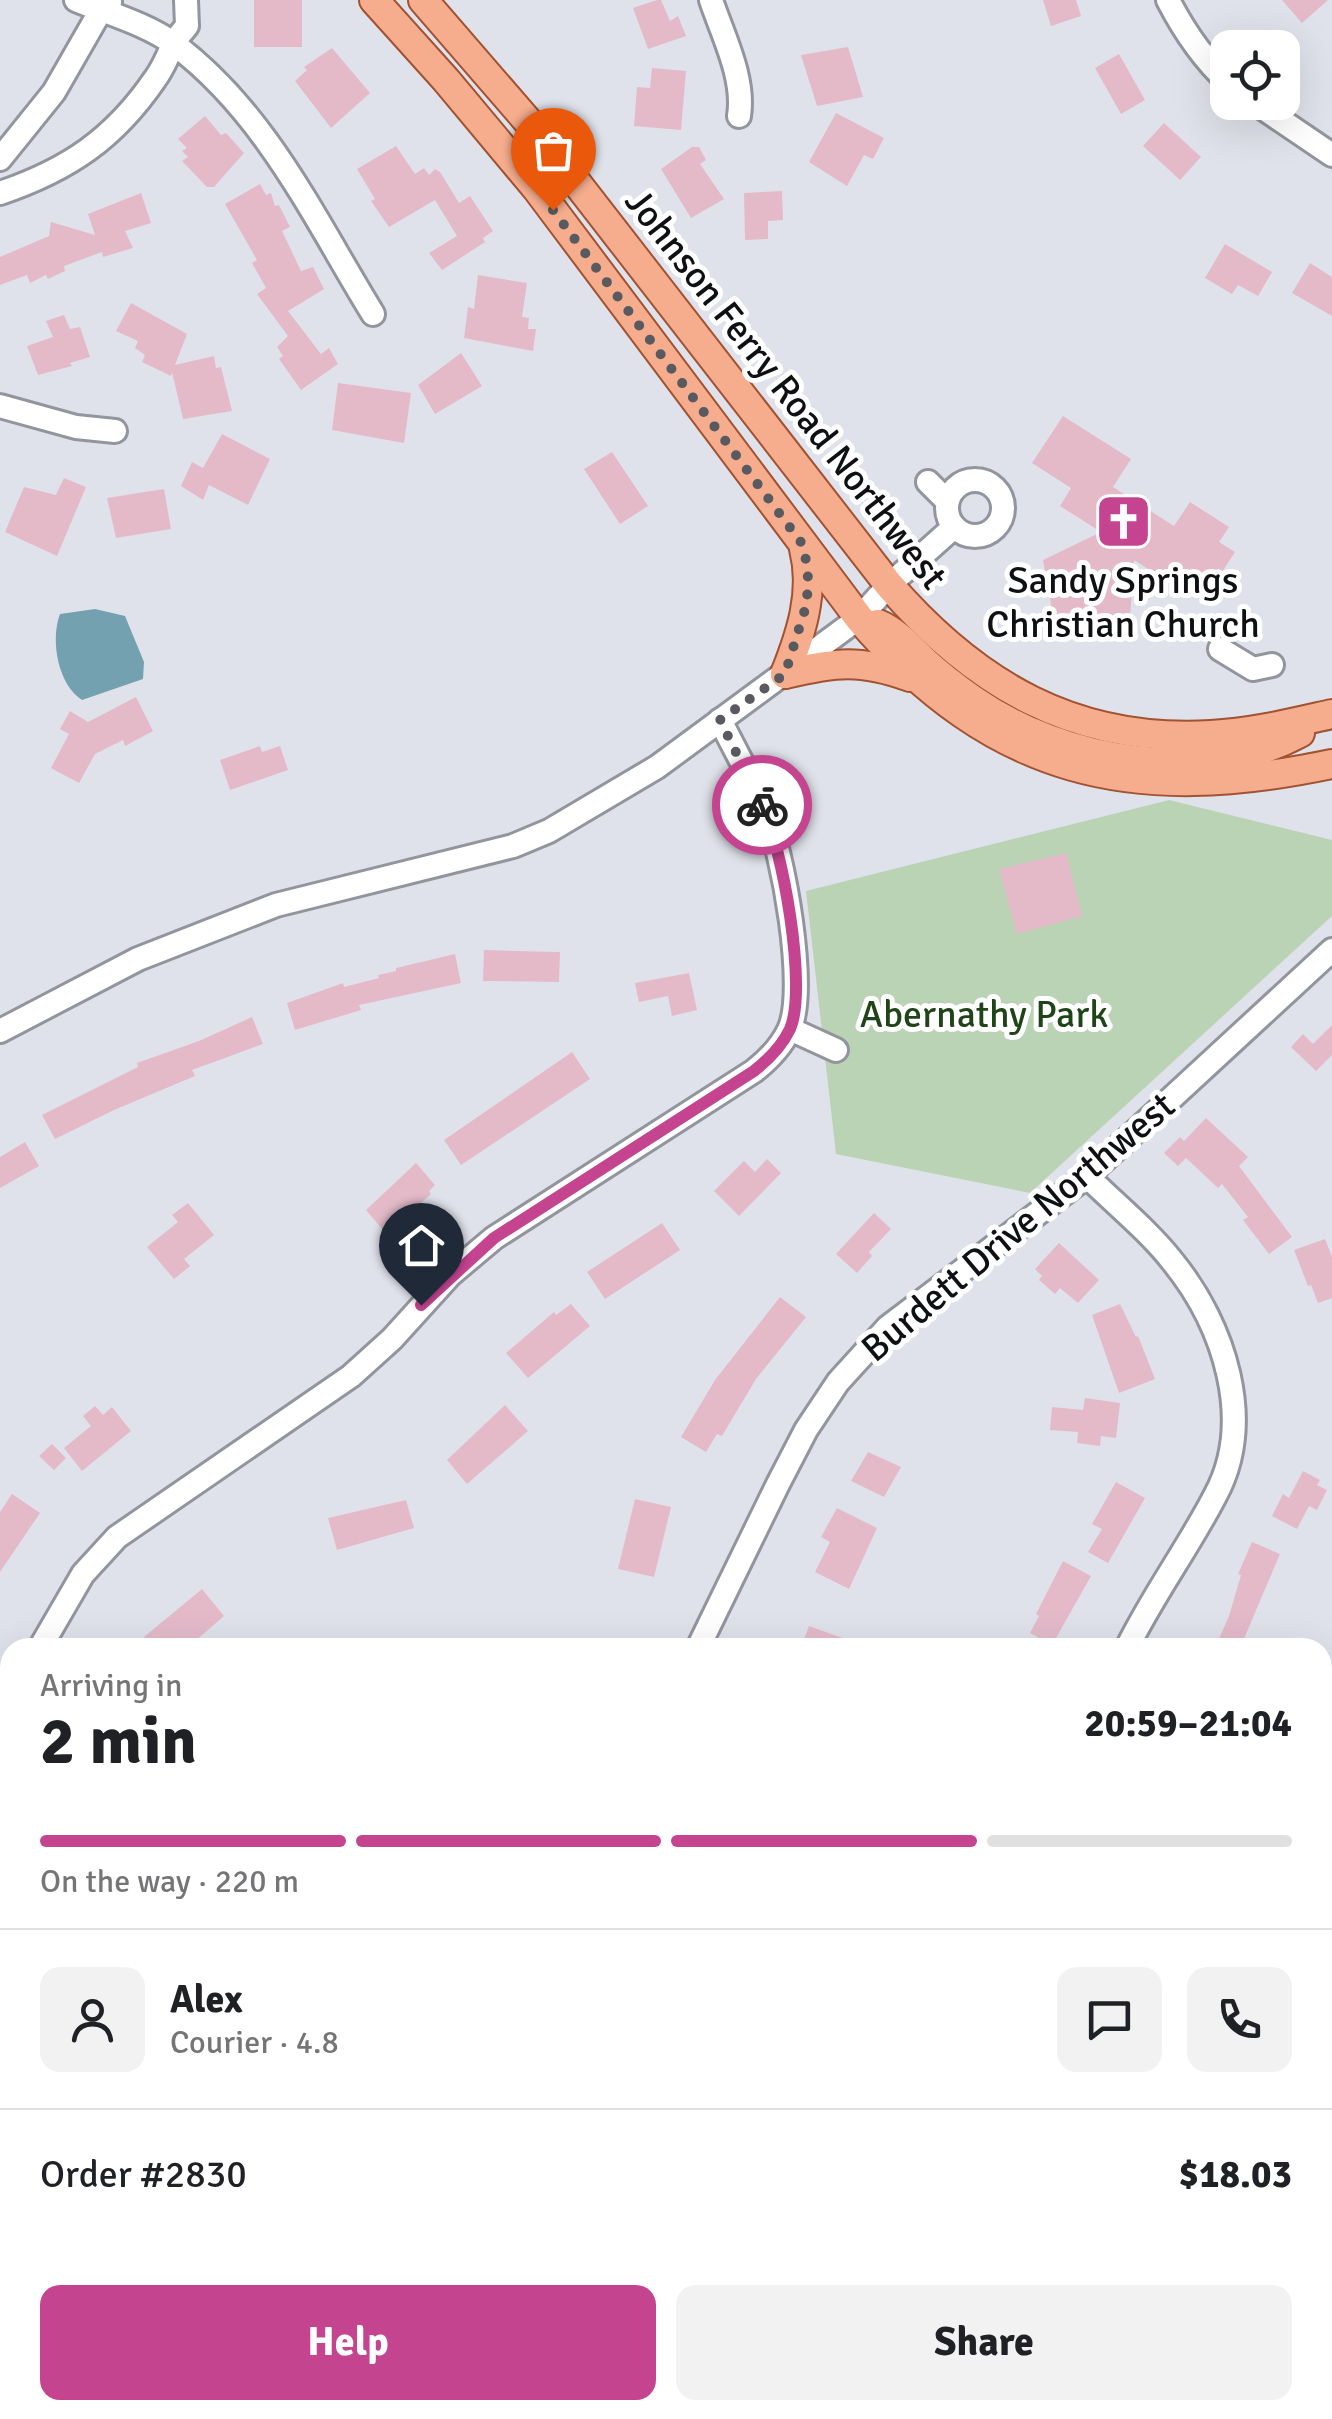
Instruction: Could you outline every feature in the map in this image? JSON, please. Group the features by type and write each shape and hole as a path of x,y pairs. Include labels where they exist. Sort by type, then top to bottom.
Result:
{"main road":[{"name":"Johnson Ferry Road Northwest","path":"374,0 537,189 859,618 915,678 952,709 1007,741 1053,761 1129,779 1202,782 1254,778 1332,764"},
{"name":"Johnson Ferry Road Northwest","path":"423,0 538,133 890,585 924,625 972,666 1041,706 1087,722 1148,734 1211,735 1264,729 1332,714"},
{"path":"785,674 807,603 808,571 803,545"},
{"path":"859,618 895,633 940,675 997,714 1055,740 1100,752 1179,763 1234,758 1278,744 1332,714"},
{"path":"785,674 833,662 877,666 915,678"}],"street":[{"path":"76,0 107,5 172,42 237,100 284,162 373,314"},
{"path":"0,194 39,180 117,128 162,71 172,42 187,26 186,0"},
{"path":"711,0 738,79 740,116"},
{"path":"1168,0 1210,65"},
{"path":"0,159 54,92 107,5"},
{"path":"1280,120 1332,155"},
{"path":"0,406 76,427 115,431"},
{"path":"974,480 991,486 1002,500 1001,519 988,533 970,536 954,527 946,510 957,487 974,480"},
{"path":"928,482 948,501"},
{"path":"0,1031 138,959 276,905 513,846 531,838 656,768 785,674 859,618 954,527"},
{"path":"1220,649 1254,669 1272,664"},
{"path":"46,1638 83,1574 117,1537 351,1376 392,1339 450,1275 494,1238 771,1057 790,1029 798,994 788,901 766,814 720,720"},
{"name":"Burdett Drive Northwest","path":"703,1638 806,1430 838,1382 888,1327 1087,1176 1332,950"},
{"path":"790,1029 836,1050"},
{"path":"1087,1176 1172,1260 1192,1288 1225,1362 1233,1399 1234,1434 1216,1496 1132,1638"}],"green space":[{"name":"Abernathy Park","path":"1169,800 1332,840 1332,916 1030,1193 836,1154 806,891"}],"water":[{"path":"95,609 125,616 144,662 143,679 82,700 67,684 58,661 57,625 60,614"}],"building":[{"path":"254,0 302,0 302,47 254,47"},
{"path":"661,0 670,21 678,16 686,36 648,49 633,8"},
{"path":"1043,0 1076,0 1081,16 1051,26"},
{"path":"1282,0 1328,0 1302,23"},
{"path":"848,47 863,97 817,106 801,55"},
{"path":"332,48 370,93 331,128 295,81 307,70 304,67"},
{"path":"1119,54 1145,100 1121,114 1095,68"},
{"path":"652,68 686,71 681,130 634,126 637,87 650,88"},
{"path":"836,113 884,138 873,159 864,155 847,186 809,162"},
{"path":"205,116 244,153 214,187 207,187 182,161 188,157 182,151 187,148 178,139"},
{"path":"1164,123 1201,157 1180,180 1143,146"},
{"path":"396,146 415,174 424,168 429,175 435,169 459,203 470,196 493,231 483,238 485,242 442,270 429,253 457,236 435,200 389,227 371,201 375,199 357,169"},
{"path":"692,147 699,147 706,160 700,164 724,199 691,218 661,169"},
{"path":"260,184 266,195 271,193 290,227 282,231 301,271 313,267 324,289 288,311 321,354 329,348 338,364 301,390 279,359 283,356 277,347 288,336 257,294 266,288 252,263 257,260 225,204"},
{"path":"782,191 783,220 768,221 768,239 745,240 744,193"},
{"path":"141,193 151,223 125,231 133,248 103,257 102,252 64,266 65,271 48,279 46,275 30,283 27,275 0,285 0,257 49,236 51,222 95,235 88,214"},
{"path":"1225,244 1272,272 1258,296 1238,285 1232,294 1205,278"},
{"path":"1310,263 1332,277 1332,316 1292,293"},
{"path":"478,275 527,283 522,317 529,318 528,329 536,329 533,351 464,338 468,307 474,309"},
{"path":"131,303 187,334 175,365 214,356 216,368 221,367 232,411 183,419 172,372 171,376 142,362 145,355 135,348 138,341 116,331"},
{"path":"64,315 70,329 80,327 90,357 38,375 27,346 53,337 46,321"},
{"path":"461,353 482,386 435,414 418,385"},
{"path":"338,383 411,393 404,443 332,430"},
{"name":"Sandy Springs Christian Church","path":"1063,416 1131,459 1113,487 1174,526 1190,502 1229,527 1219,542 1235,552 1207,595 1191,584 1186,593 1134,560 1130,618 1056,632 1043,560 1101,532 1060,506 1071,488 1032,463"},
{"path":"222,434 270,459 248,505 209,485 203,500 181,486 192,462 203,468"},
{"path":"612,452 648,506 620,524 584,469"},
{"path":"64,478 86,487 57,556 5,532 24,487 56,495"},
{"path":"164,489 171,529 116,538 107,498"},
{"path":"136,697 153,731 125,746 123,740 95,754 79,783 51,768 69,734 60,729 70,711 88,722"},
{"path":"260,746 262,752 280,746 288,770 230,790 220,760"},
{"path":"1066,853 1082,916 1017,934 999,869"},
{"path":"484,950 560,952 559,982 483,981"},
{"path":"455,954 461,983 359,1005 361,1010 295,1030 287,1003 343,983 344,987 379,978 378,975 396,968"},
{"path":"689,973 697,1010 672,1016 668,996 639,1002 635,983"},
{"path":"252,1017 263,1044 192,1070 195,1076 55,1139 42,1115 138,1067 137,1063"},
{"path":"1332,1025 1332,1055 1316,1071 1291,1047 1303,1034 1313,1044"},
{"path":"572,1052 590,1079 461,1165 444,1140"},
{"path":"1206,1118 1248,1157 1239,1166 1292,1237 1269,1254 1243,1220 1248,1217 1222,1184 1218,1188 1186,1158 1178,1166 1164,1153 1180,1137 1184,1141"},
{"path":"25,1142 39,1166 0,1188 0,1157"},
{"path":"767,1159 781,1173 739,1216 714,1191 744,1161 755,1172"},
{"path":"416,1163 435,1185 429,1191 431,1194 413,1210 409,1206 383,1230 366,1210"},
{"path":"188,1203 214,1235 184,1259 190,1266 174,1279 147,1247 178,1222 172,1215"},
{"path":"874,1213 891,1229 869,1252 872,1256 857,1273 836,1254"},
{"path":"662,1223 680,1250 605,1299 587,1272"},
{"path":"1325,1239 1332,1257 1332,1298 1318,1303 1294,1250"},
{"path":"1059,1243 1099,1280 1078,1303 1060,1288 1055,1294 1039,1280 1042,1276 1035,1269"},
{"path":"780,1297 806,1317 756,1379 722,1436 717,1434 706,1452 681,1437 715,1380"},
{"path":"571,1304 590,1326 528,1378 506,1353 554,1312 556,1315"},
{"path":"1120,1304 1155,1379 1119,1393 1092,1315"},
{"path":"1085,1398 1120,1403 1116,1438 1101,1436 1100,1446 1077,1443 1078,1432 1050,1430 1052,1407 1083,1410"},
{"path":"505,1405 528,1431 467,1484 447,1460"},
{"path":"95,1406 103,1415 112,1407 131,1431 82,1471 64,1448 91,1426 83,1416"},
{"path":"52,1444 66,1458 54,1470 39,1456"},
{"path":"868,1452 901,1467 884,1497 851,1481"},
{"path":"1303,1471 1320,1480 1317,1485 1327,1490 1317,1510 1309,1506 1297,1529 1272,1516 1283,1494 1289,1498"},
{"path":"1116,1482 1145,1498 1108,1563 1088,1552 1102,1529 1092,1524"},
{"path":"12,1494 40,1513 0,1572 0,1512"},
{"path":"635,1499 671,1507 654,1577 618,1569"},
{"path":"406,1500 414,1528 337,1550 328,1518"},
{"path":"837,1508 877,1528 849,1589 815,1572 830,1542 821,1537"},
{"path":"1252,1542 1280,1554 1244,1638 1219,1638 1241,1575 1238,1574"},
{"path":"1063,1561 1091,1576 1056,1638 1039,1638 1030,1633 1039,1616 1036,1614"},
{"path":"202,1589 224,1616 199,1638 144,1637"},
{"path":"809,1626 842,1638 805,1638"}],"way so far":[{"path":"553,210 803,545 808,571 807,603 785,674 720,720 762,805"}],"place":[{"name":"Sandy Springs Christian Church","path":"1123,522"}],"route":[{"path":"421,1305 494,1238 771,1057 790,1029 798,994 788,901 762,805"}]}
